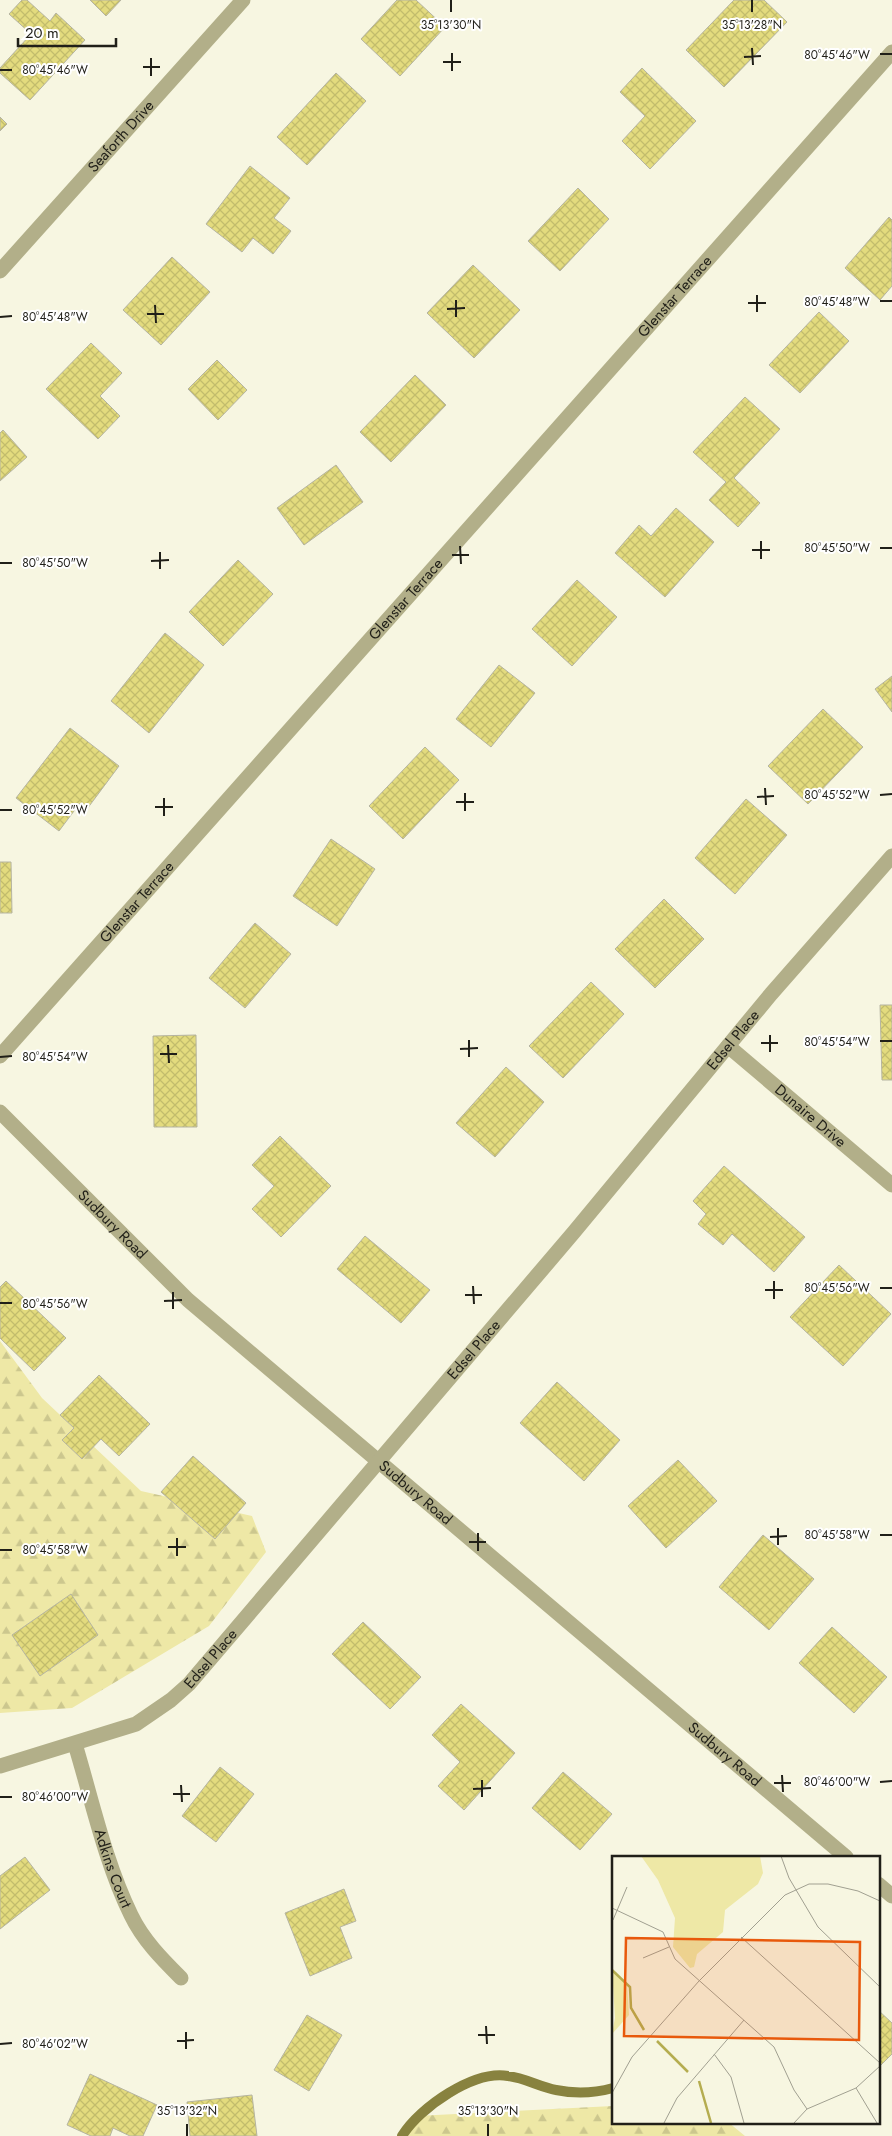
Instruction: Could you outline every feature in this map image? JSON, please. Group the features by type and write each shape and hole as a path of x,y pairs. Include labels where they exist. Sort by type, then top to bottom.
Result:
{"street":[{"name":"Seaforth Drive","path":"0,271 243,0"},
{"name":"Glenstar Terrace","path":"0,1056 892,52"},
{"name":"Edsel Place","path":"0,1766 136,1724 172,1700 189,1684 378,1463 728,1046 892,856"},
{"name":"Dunaire Drive","path":"728,1046 892,1185"},
{"name":"Sudbury Road","path":"0,1112 188,1300 378,1463 845,1856"},
{"name":"Adkins Court","path":"75,1744 111,1863 131,1916 150,1945 181,1978"},
{"path":"880,1886 892,1896"}],"green space":[{"path":"0,1341 42,1398 141,1491 252,1516 266,1552 209,1626 72,1708 0,1713"},
{"path":"612,2106 612,2124 730,2124 745,2136 404,2136 416,2116"}],"building":[{"path":"22,0 27,0 50,21 56,13 85,40 30,100 0,73 0,68 31,34 9,14"},
{"path":"90,0 121,0 106,16"},
{"path":"397,0 416,0 445,27 400,76 361,39"},
{"path":"734,0 764,0 787,22 724,87 686,50"},
{"path":"642,68 696,121 650,169 622,141 645,116 620,92"},
{"path":"336,73 366,101 307,165 277,137"},
{"path":"0,117 7,124 0,131"},
{"path":"250,166 290,198 274,218 291,231 273,254 253,238 242,252 206,224"},
{"path":"578,188 609,219 560,271 528,241"},
{"path":"889,217 892,220 892,286 880,300 845,268"},
{"path":"172,257 210,292 161,345 123,310"},
{"path":"473,265 520,310 474,358 427,313"},
{"path":"819,312 849,341 800,393 769,365"},
{"path":"91,343 122,373 100,396 120,416 98,439 46,389"},
{"path":"217,360 247,390 218,420 188,389"},
{"path":"415,375 446,405 391,462 360,432"},
{"path":"745,397 780,429 734,478 760,503 738,527 709,500 726,482 693,452"},
{"path":"3,430 27,457 0,481 0,433"},
{"path":"336,465 363,502 304,545 277,508"},
{"path":"676,508 714,542 665,597 615,553 639,525 651,536"},
{"path":"238,560 273,594 223,646 189,612"},
{"path":"577,580 617,617 572,666 532,629"},
{"path":"165,633 204,665 149,733 111,701"},
{"path":"499,665 535,693 491,747 456,719"},
{"path":"892,676 892,712 875,689"},
{"path":"823,709 863,747 808,804 768,766"},
{"path":"70,728 119,766 87,809 80,803 59,831 16,798"},
{"path":"425,747 459,780 403,839 369,806"},
{"path":"746,799 787,835 735,894 695,858"},
{"path":"331,839 375,869 337,926 293,896"},
{"path":"0,862 11,862 12,913 0,913"},
{"path":"664,899 704,939 655,988 615,949"},
{"path":"255,923 291,954 245,1008 209,978"},
{"path":"591,982 624,1014 563,1078 529,1046"},
{"path":"880,1005 892,1005 892,1080 882,1080"},
{"path":"196,1035 197,1127 154,1127 153,1036"},
{"path":"506,1067 544,1102 495,1157 456,1123"},
{"path":"280,1136 331,1186 281,1237 252,1209 274,1186 252,1165"},
{"path":"724,1166 805,1237 774,1272 732,1234 723,1245 698,1224 706,1214 693,1201"},
{"path":"365,1236 430,1290 401,1323 337,1269"},
{"path":"839,1265 891,1314 843,1366 790,1317"},
{"path":"6,1281 66,1338 34,1371 0,1338 0,1287"},
{"path":"99,1375 150,1424 119,1456 101,1439 82,1459 62,1440 74,1428 60,1415"},
{"path":"557,1382 620,1440 584,1481 520,1423"},
{"path":"193,1456 246,1503 215,1539 161,1492"},
{"path":"678,1460 717,1501 666,1548 628,1506"},
{"path":"763,1535 814,1579 769,1630 719,1587"},
{"path":"71,1594 98,1635 40,1676 12,1635"},
{"path":"363,1622 421,1677 390,1709 332,1654"},
{"path":"832,1627 887,1677 854,1713 799,1663"},
{"path":"461,1704 515,1753 464,1810 438,1786 460,1762 432,1735"},
{"path":"220,1767 254,1794 216,1842 182,1816"},
{"path":"563,1772 612,1814 580,1850 532,1808"},
{"path":"25,1857 50,1890 0,1929 0,1876"},
{"path":"344,1889 356,1921 340,1927 352,1958 310,1976 285,1913"},
{"path":"880,2012 892,2023 892,2054 880,2066"},
{"path":"307,2015 342,2035 309,2091 274,2070"},
{"path":"90,2074 157,2105 143,2136 130,2136 113,2128 110,2136 91,2136 67,2125"},
{"path":"252,2095 257,2136 190,2136 187,2102"}],"waterway":[{"path":"402,2136 410,2125 434,2103 464,2085 480,2079 508,2076 550,2089 570,2092 592,2092 612,2088"}]}
